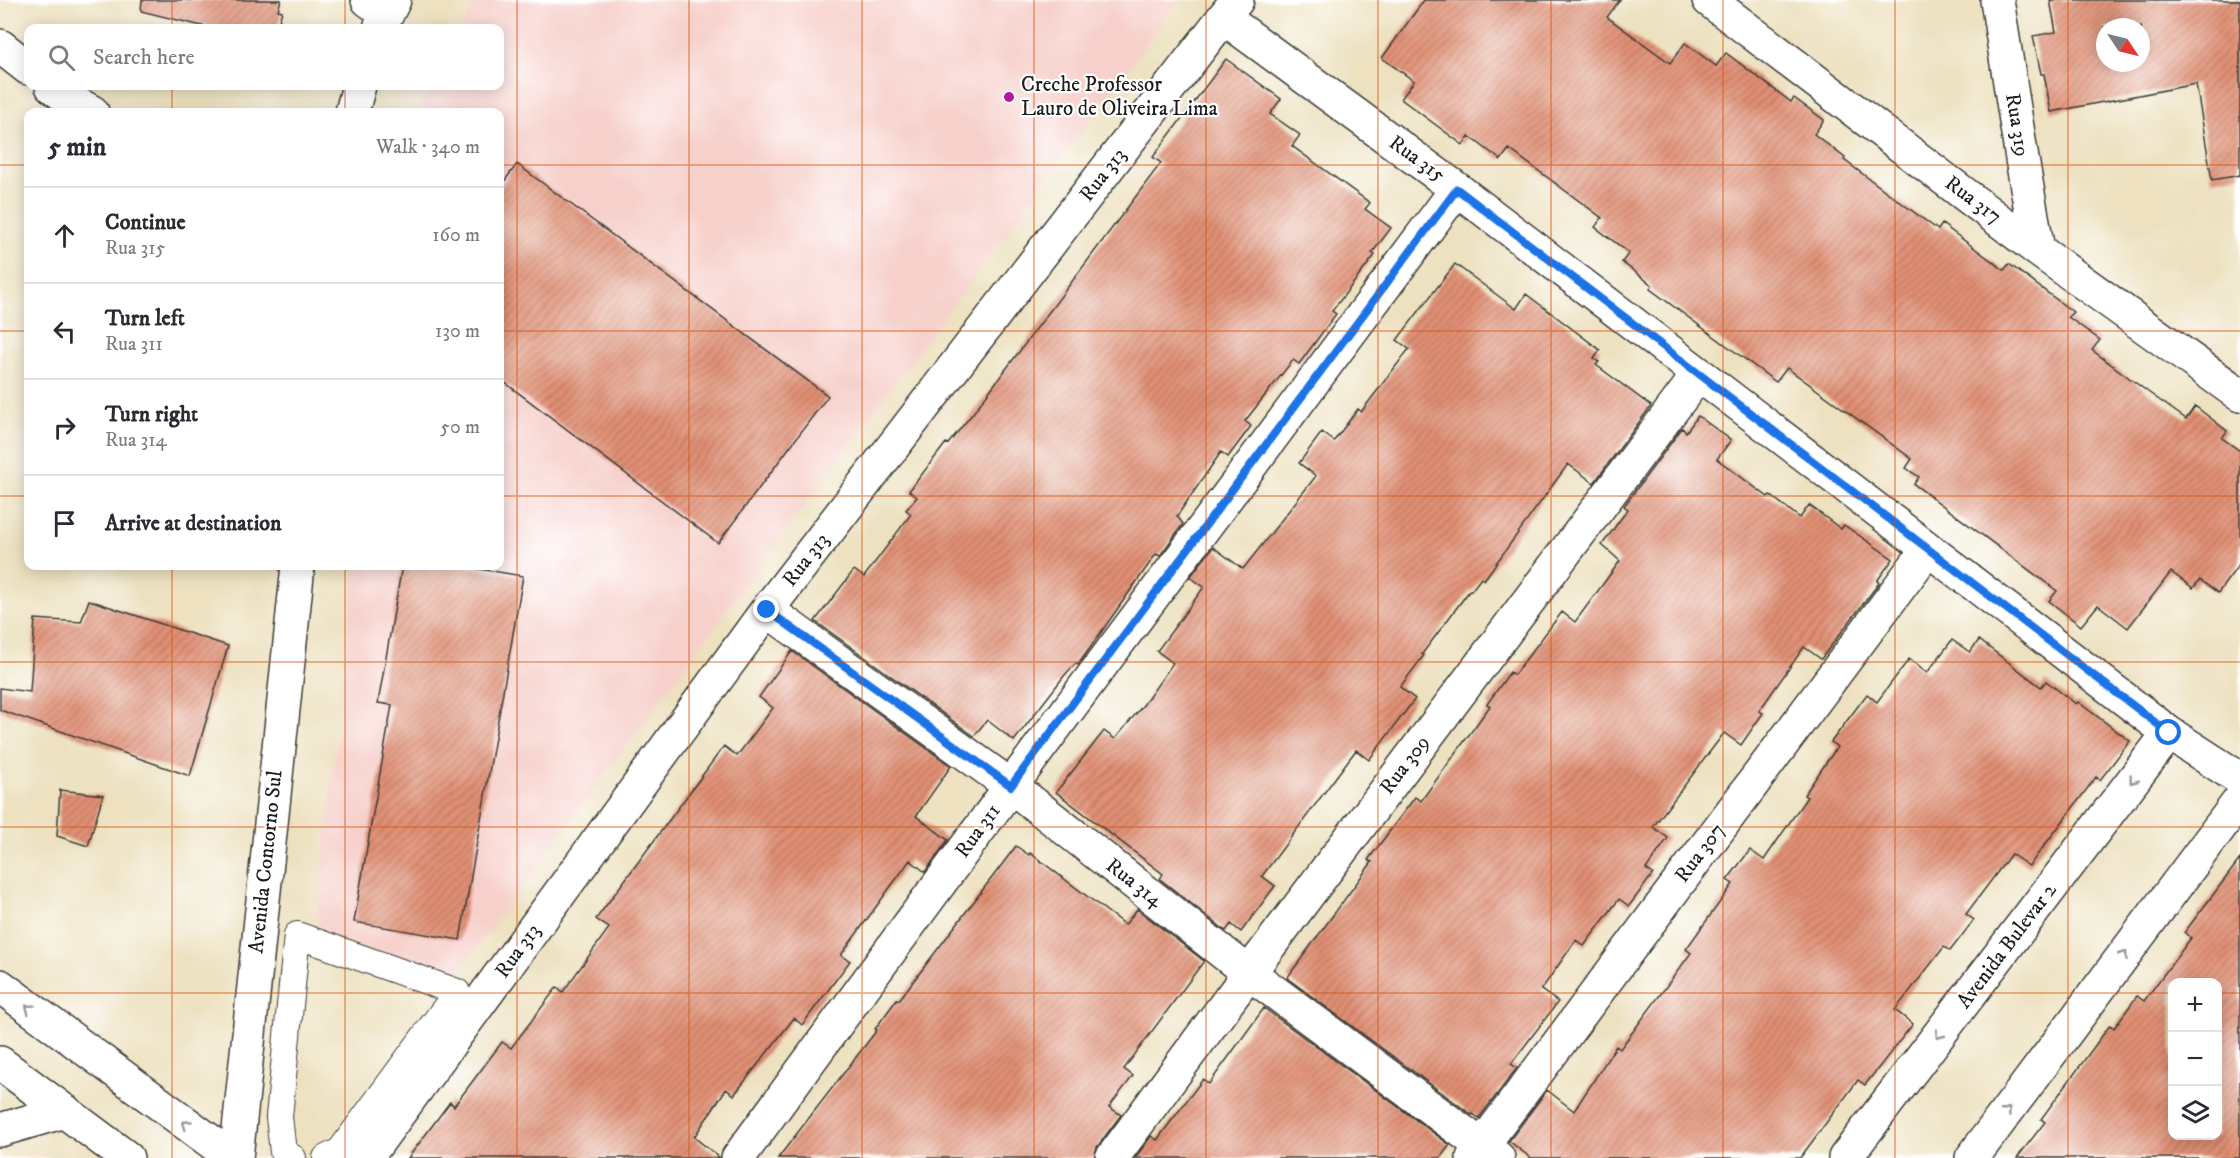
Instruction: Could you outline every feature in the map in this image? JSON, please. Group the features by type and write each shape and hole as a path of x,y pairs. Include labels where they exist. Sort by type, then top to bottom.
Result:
{"street":[{"name":"Rua 317","path":"1709,0 2038,250 2240,395"},
{"name":"Rua 319","path":"1997,0 2038,250"},
{"name":"Rua 315","path":"1230,9 1457,189 2169,733 2240,779"},
{"name":"Rua 313","path":"366,1158 767,610 1230,9"},
{"path":"0,46 24,65"},
{"path":"57,90 85,108"},
{"path":"353,108 359,90"},
{"name":"Rua 311","path":"738,1158 1011,786 1457,189"},
{"name":"Rua 309","path":"1112,1158 1699,374"},
{"name":"Rua 307","path":"1484,1154 1928,549"},
{"name":"Avenida Contorno Sul","path":"235,1158 298,570"},
{"name":"Rua 314","path":"767,610 1011,786 1484,1154"},
{"name":"Avenida Bulevar 2","path":"1845,1158 2169,733"},
{"path":"1972,1158 2240,800"},
{"path":"293,1158 283,1152 279,1117 297,935 457,992 340,1150 326,1158"},
{"path":"0,986 235,1158"},
{"path":"0,1063 128,1158"},
{"path":"0,1130 65,1112"}],"shaded area":[{"path":"475,0 1179,0 447,987 315,940 355,570 504,570 504,108 419,108 429,90 504,90 504,24 463,24"}],"building":[{"path":"142,0 281,0 278,10 282,11 278,24 194,24 141,11"},
{"path":"1424,0 1620,0 1607,17 1670,63 1685,43 1716,66 1726,53 1791,102 1794,98 1824,120 1814,134 1845,158 1844,160 1938,230 1942,224 2004,270 2009,264 2073,312 2068,317 2100,340 2092,350 2186,419 2195,406 2227,431 2222,438 2240,451 2240,563 2218,593 2200,580 2193,588 2171,572 2128,628 2098,605 2081,626 2049,601 2057,591 1914,484 1919,477 1906,468 1912,459 1787,368 1776,382 1650,289 1652,285 1622,262 1629,253 1595,227 1602,218 1509,149 1501,160 1469,136 1463,145 1401,99 1414,81 1382,58"},
{"path":"2050,0 2240,0 2240,175 2212,180 2196,84 2051,112 2044,74 2041,74 2033,36 2056,32"},
{"path":"1226,59 1281,99 1270,114 1300,135 1292,146 1370,203 1365,209 1391,228 1372,253 1375,255 1332,311 1336,314 1299,364 1293,360 1245,421 1251,426 1228,457 1221,452 1177,516 1183,524 1160,556 1156,554 1078,665 1076,663 1064,676 1014,741 987,720 974,736 815,621 854,570 864,577 911,514 906,510 917,497 909,491 946,443 948,444 973,413 1161,163 1153,157"},
{"path":"517,164 828,396 718,543 504,382 504,182"},
{"path":"1455,264 1516,309 1526,294 1600,350 1594,359 1599,362 1596,365 1651,406 1594,483 1568,464 1484,580 1481,578 1470,590 1400,687 1415,699 1369,760 1356,750 1262,876 1275,886 1241,932 1231,924 1226,931 1160,879 1163,874 1056,792 1104,731 1115,739 1144,704 1173,663 1157,651 1204,587 1190,577 1213,547 1243,569 1316,476 1299,463 1322,432 1334,441 1358,409 1361,412 1409,349 1397,340"},
{"path":"1698,416 1731,440 1717,459 1768,497 1770,495 1800,518 1809,505 1841,529 1844,525 1893,559 1877,581 1879,583 1821,659 1804,647 1759,711 1763,713 1741,745 1724,733 1653,827 1668,838 1646,869 1653,874 1629,906 1619,899 1584,946 1576,940 1541,990 1558,1002 1511,1064 1517,1068 1479,1118 1287,978 1372,862 1368,860 1415,797 1421,801 1490,706 1487,704 1510,672 1514,675 1562,612 1575,622 1620,561 1602,545 1628,509 1624,506 1682,428 1686,432"},
{"path":"401,570 486,570 523,576 460,940 354,922 392,705 378,703"},
{"path":"89,600 228,646 190,776 0,710 0,688 30,692 35,619 81,622"},
{"path":"1952,640 1970,652 1979,640 2041,687 2046,681 2130,741 2100,780 2096,777 2029,866 2011,854 1966,914 1974,920 1950,951 1944,947 1895,1010 1913,1024 1865,1085 1858,1080 1800,1158 1531,1158 1509,1141 1547,1090 1574,1111 1616,1046 1620,1049 1691,953 1686,949 1733,884 1727,880 1750,850 1764,860 1807,797 1804,795 1837,747 1831,742 1867,694 1877,702 1909,659 1927,673"},
{"path":"792,651 951,766 916,816 948,840 925,872 910,860 841,955 850,961 802,1025 794,1018 734,1095 726,1089 694,1137 720,1158 408,1158 450,1102 454,1106 502,1042 511,1048 557,987 563,992 609,928 596,919 724,746 737,756 773,708 759,697"},
{"path":"60,790 103,795 88,846 57,836"},
{"path":"1016,846 1029,855 1030,853 1125,925 1137,909 1204,961 1124,1069 1133,1076 1109,1107 1121,1115 1097,1147 1094,1158 778,1158 877,1030 875,1029 897,999 899,1000"},
{"path":"2240,859 2240,1158 2017,1158 2045,1122 2041,1119 2110,1025 2114,1028 2137,996 2144,1001 2191,938 2184,933"},
{"path":"1264,1008 1450,1145 1440,1158 1135,1158 1151,1136 1157,1140 1203,1079 1209,1084"}],"place":[{"name":"Creche Professor Lauro de Oliveira Lima","path":"1009,97"}],"route":[{"path":"767,610 1011,786 1457,189 2169,733"}]}
